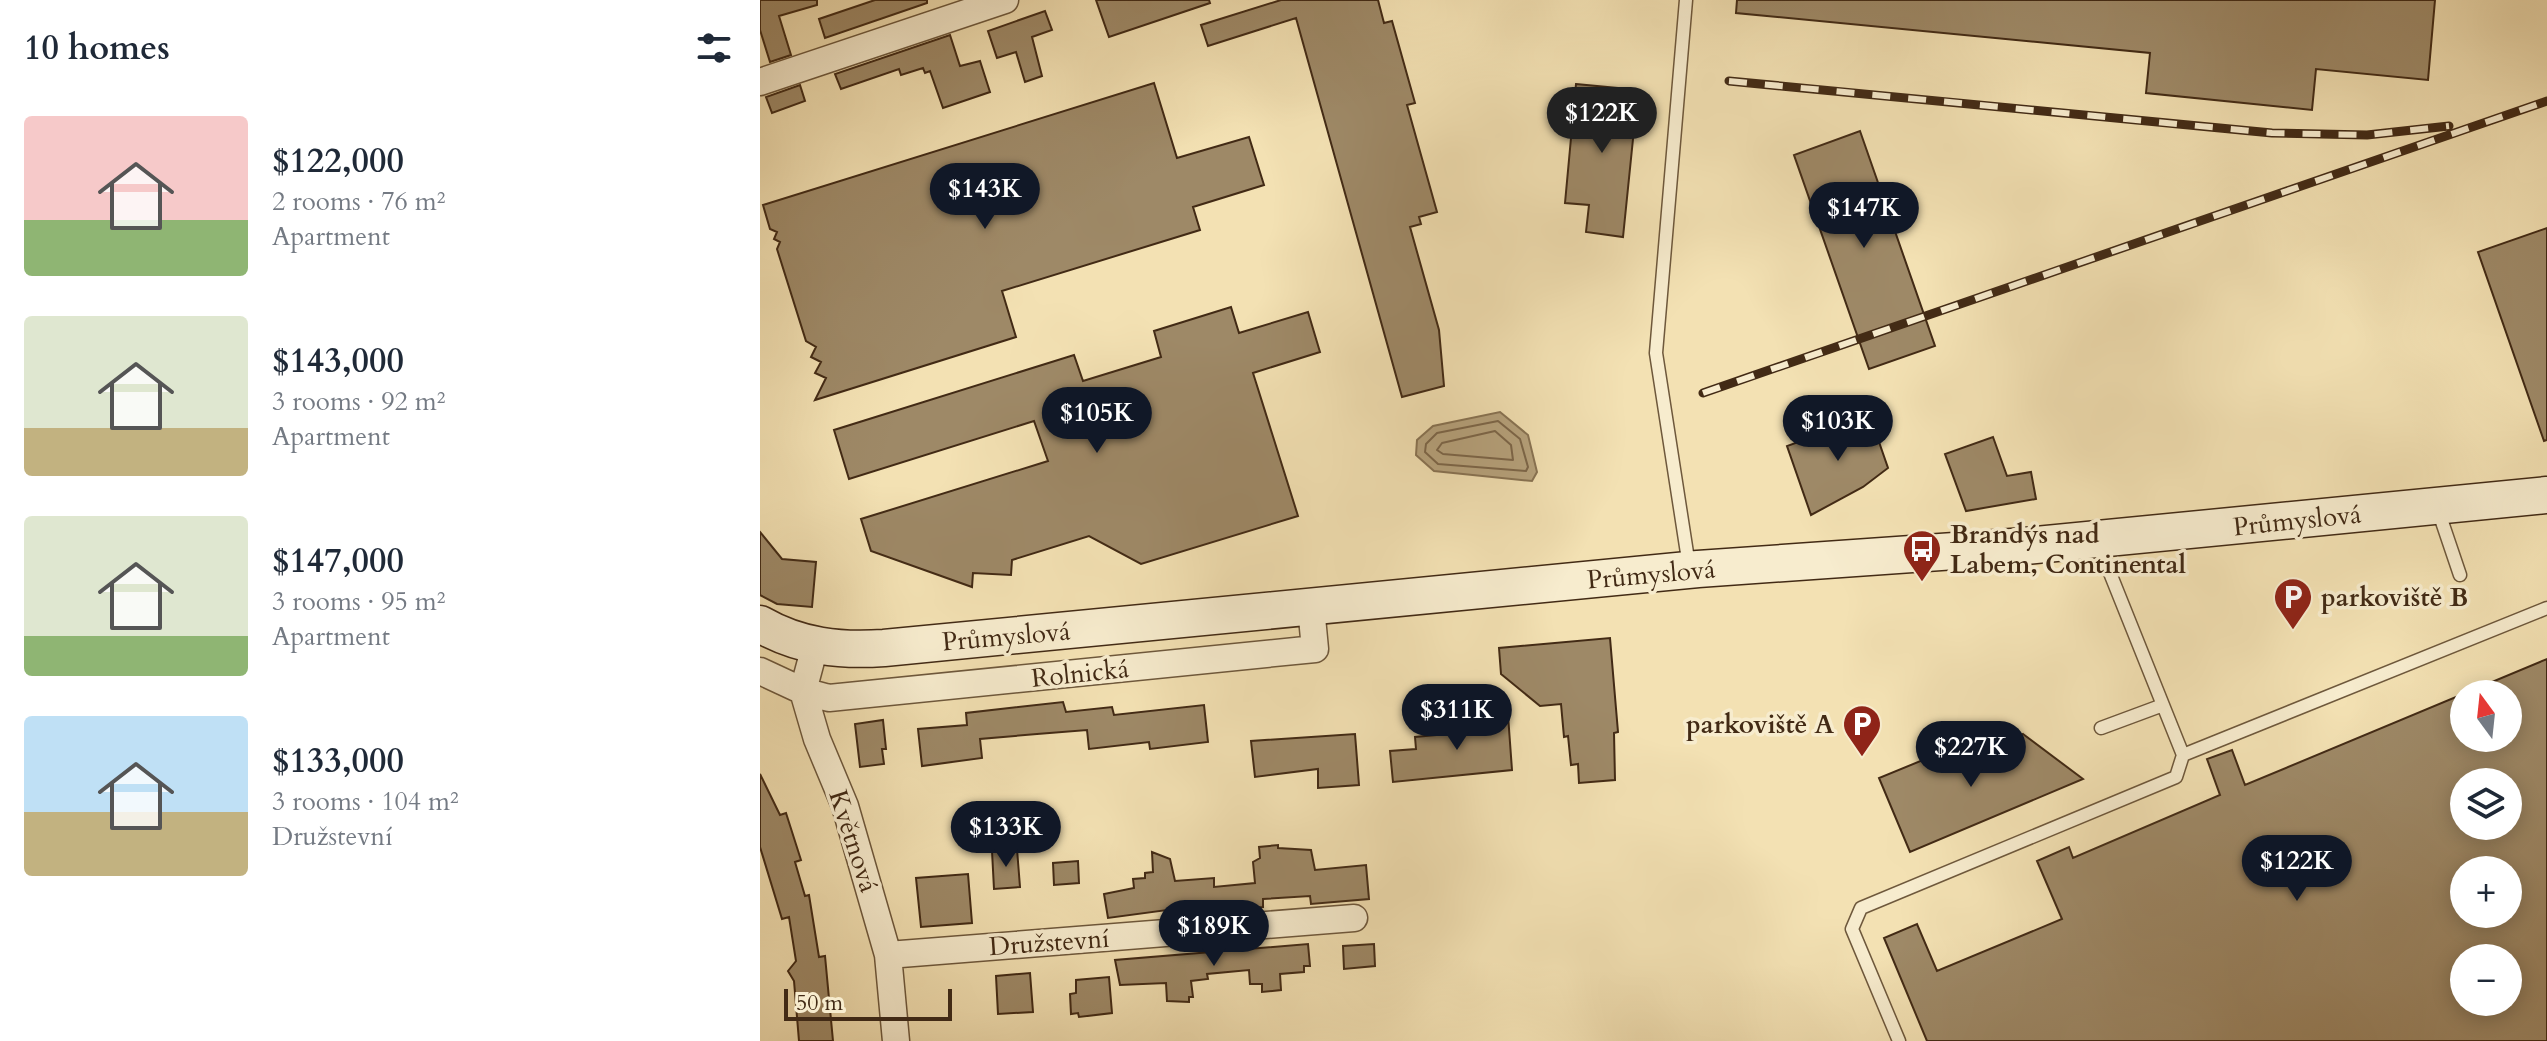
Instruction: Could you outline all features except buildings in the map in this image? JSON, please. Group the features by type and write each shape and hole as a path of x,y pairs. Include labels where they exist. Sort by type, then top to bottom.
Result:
{"main road":[{"name":"Průmyslová","path":"760,624 815,646 851,650 884,648 1698,569 2097,540 2547,495"}],"street":[{"path":"760,82 1005,0"},
{"name":"Rolnická","path":"803,691 829,698 1315,649 1311,607"},
{"path":"760,671 803,691 815,646"},
{"name":"Květnová","path":"803,691 817,739 845,806 888,955 896,1041"},
{"name":"Družstevní","path":"888,955 1354,918"}],"lane":[{"path":"1686,0 1656,353 1687,553 1698,569"},
{"path":"2438,506 2439,521 2460,575"},
{"path":"1899,1041 1852,929 1861,908 2176,777 2183,755 2097,540"},
{"path":"2183,755 2547,608"},
{"path":"2101,728 2163,705"}],"water":[{"path":"1500,412 1528,435 1537,472 1532,481 1434,471 1416,455 1417,440 1433,426"}],"railway":[{"path":"1729,81 2272,133 2367,135 2449,126"},
{"path":"1703,393 2547,101"}],"place":[{"name":"Brandýs nad Labem, Continental","path":"1922,583"},
{"name":"parkoviště B","path":"2293,631"},
{"name":"parkoviště A","path":"1862,758"}]}
